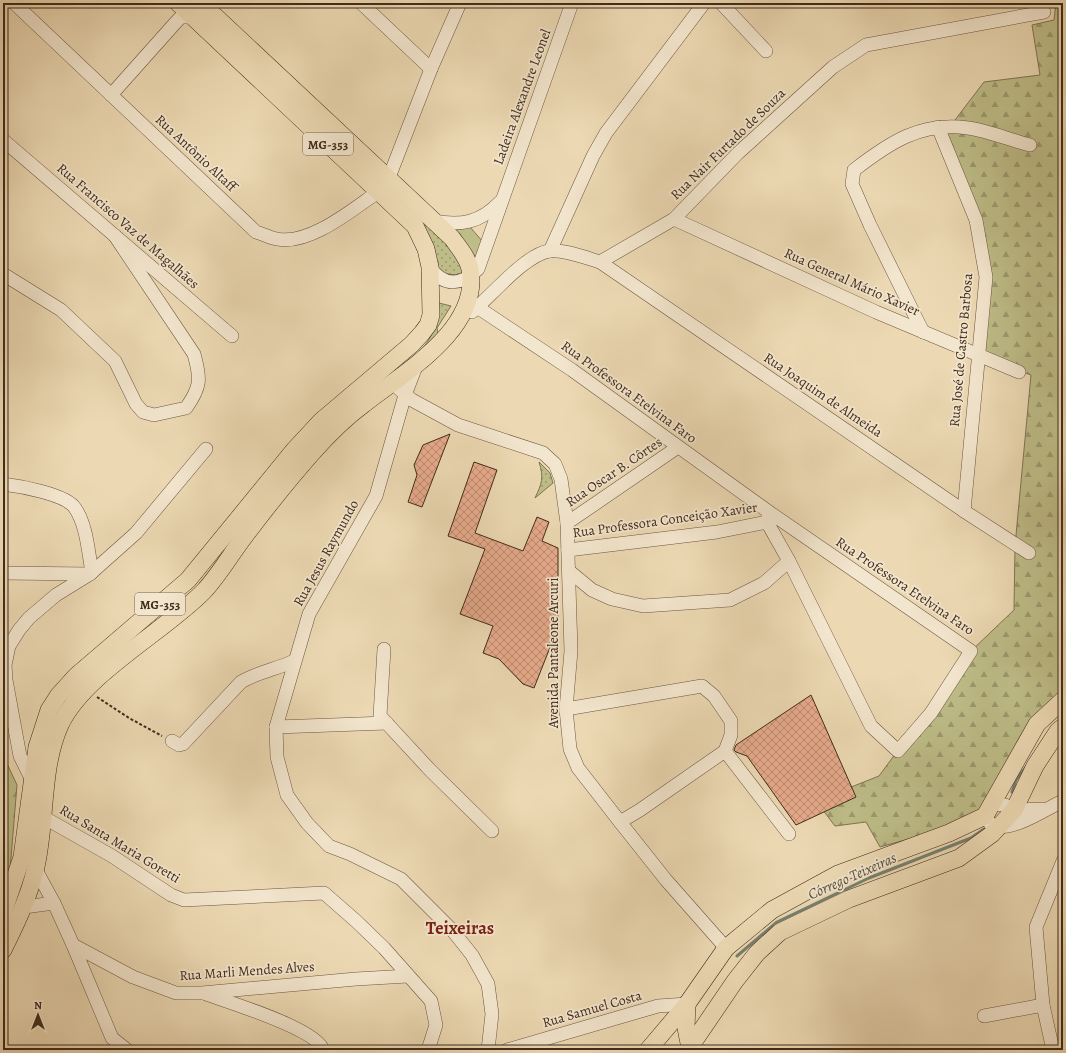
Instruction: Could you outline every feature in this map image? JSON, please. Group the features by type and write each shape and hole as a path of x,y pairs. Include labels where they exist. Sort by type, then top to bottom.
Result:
{"main road":[{"name":"MG-353","path":"3,913 22,858 32,778 43,724 49,710 58,696 102,652 188,580 295,449 321,421 412,344 428,324 431,309 430,273 426,249 415,226 383,186 370,162 186,10"},
{"name":"MG-353","path":"3,950 24,907 36,870 49,767 54,744 61,724 72,707 86,690 185,609 206,589 264,510 331,432 365,403 399,389 418,363 444,339 473,304 471,276 466,258 452,238 433,221 383,186 186,10"},
{"path":"399,389 392,376 394,370 420,346 433,324 436,312 436,296 435,285 430,273"},
{"path":"648,1050 687,1004 726,948 772,910 838,874 949,833 989,810 1037,724 1063,700"},
{"path":"690,1049 735,981 757,953 780,932 849,899 959,858 998,827 1014,810 1035,766 1058,731 1063,727"},
{"path":"726,948 732,953 735,981"},
{"path":"687,1004 686,1028 690,1049"}],"street":[{"name":"Rua Antônio Altaff","path":"14,3 256,232 278,240 305,238 329,226 383,186"},
{"path":"362,3 431,69"},
{"path":"383,186 460,3"},
{"name":"Ladeira Alexandre Leonel","path":"471,276 478,268 572,3"},
{"path":"550,251 593,156 606,133 704,3"},
{"path":"721,3 766,51"},
{"path":"111,94 186,10"},
{"name":"Rua Nair Furtado de Souza","path":"600,262 674,219 738,153 833,66 866,45 1044,12"},
{"path":"923,332 852,184 854,170 879,150 908,134 938,127 968,128 1030,145"},
{"name":"Rua José de Castro Barbosa","path":"938,127 976,220 986,277 964,511"},
{"name":"Rua Francisco Vaz de Magalhães","path":"3,140 232,336"},
{"path":"370,162 384,162 399,151"},
{"name":"Ladeira Alexandre Leonel","path":"433,221 456,223 471,221 488,214 501,201"},
{"name":"Rua General Mário Xavier","path":"674,219 876,312 1019,372"},
{"path":"3,274 61,310 115,361 136,404 143,412 154,415 186,408 197,393 199,372 194,354 115,236"},
{"path":"473,304 534,256 550,251 568,253 600,262"},
{"name":"Rua Joaquim de Almeida","path":"600,262 964,511 1029,553"},
{"path":"430,273 448,281 464,280 471,276"},
{"name":"Rua Professora Etelvina Faro","path":"473,304 572,370 768,517 971,651 931,713 898,751 871,726 768,517"},
{"name":"Avenida Pantaleone Arcuri","path":"399,389 458,425 543,453 554,464 561,479 568,523 571,651 566,709 570,749 578,768 620,822 666,880 726,948"},
{"name":"Rua Jesus Raymundo","path":"399,389 376,496 309,614 294,661 276,727 277,757 287,795 307,823 329,846 350,854 401,879 452,930 472,955 488,984 492,1014 488,1050"},
{"name":"Rua Oscar B. Côrtes","path":"568,523 678,448"},
{"path":"32,778 20,756 6,680 5,665 9,646 29,618 56,595 91,573 136,533 206,449"},
{"path":"3,484 50,493 74,506 84,526 91,573"},
{"name":"Rua Professora Conceição Xavier","path":"568,550 717,532 768,517"},
{"path":"569,571 592,590 612,599 643,606 730,600 764,583 789,561"},
{"path":"3,573 91,573"},
{"path":"384,649 380,716 430,770 492,831"},
{"path":"172,741 179,745 183,744 242,682 253,675 281,667 294,661"},
{"path":"566,709 702,686 714,696 724,708 731,721 731,735 724,751 640,810 620,822"},
{"path":"276,727 387,723"},
{"path":"724,751 789,834"},
{"path":"1043,809 1034,817 998,827 992,826 989,810 1005,804 1014,810 1043,809 1063,801"},
{"name":"Rua Santa Maria Goretti","path":"43,817 112,856 171,895 184,900 324,894 356,921 384,948 408,976"},
{"path":"1053,1050 1044,1005 1036,927 1063,861"},
{"path":"36,870 54,903 112,1038 127,1050"},
{"path":"24,907 54,903"},
{"name":"Rua Marli Mendes Alves","path":"73,945 133,977 176,992 202,993 356,979 408,976"},
{"path":"408,976 431,1001 436,1025 428,1050"},
{"path":"202,993 296,1027 312,1037 323,1050"},
{"name":"Rua Samuel Costa","path":"508,1050 658,1006 687,1004"},
{"path":"984,1016 1044,1005"}],"path":[{"path":"86,690 129,718 172,741"}],"green space":[{"path":"1056,3 1063,3 1063,703 973,821 880,847 866,822 835,826 816,801 879,776 971,651 1014,610 1015,546 1031,375 977,355 983,313 976,220 942,137 984,82 1040,75 1032,25 1054,20"},
{"path":"403,200 455,251 465,271 452,275 439,270"},
{"path":"470,227 483,242 476,258 463,241 451,231"},
{"path":"439,303 451,306 437,328 438,334 423,348 435,327"},
{"path":"539,462 550,473 553,483 535,498 542,480"},
{"path":"3,755 17,785 10,870 3,890"}],"building":[{"path":"450,434 422,507 408,502 417,475 414,465 423,445"},
{"path":"474,462 497,470 475,533 523,551 537,517 549,522 542,541 558,548 558,627 534,688 523,684 499,659 483,653 493,626 460,614 485,549 448,536"},
{"path":"811,695 856,797 796,825 747,756 734,750 736,745"}],"waterway":[{"name":"Córrego Teixeiras","path":"1012,792 1016,780 1026,767"},
{"name":"Córrego Teixeiras","path":"737,956 777,922 869,878 971,838 984,829"}],"district":[{"name":"Teixeiras","path":"460,928"}]}
